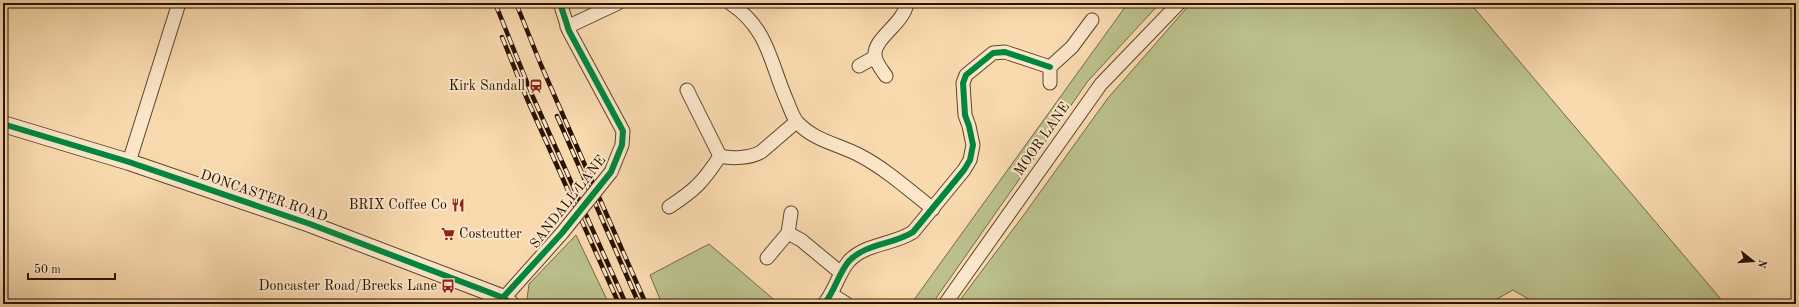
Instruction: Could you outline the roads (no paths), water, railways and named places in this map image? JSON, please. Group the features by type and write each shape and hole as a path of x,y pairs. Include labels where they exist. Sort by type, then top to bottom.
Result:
{"street":[{"path":"129,162 179,3"},
{"name":"SANDALL LANE","path":"504,302 611,172 622,145 623,131 568,27 560,3"},
{"path":"568,27 618,3"},
{"path":"886,76 875,57 876,49 880,40 904,14 907,3"},
{"name":"MOOR LANE","path":"945,304 1101,84 1179,3"},
{"path":"738,5 757,29 767,45 784,96 796,122 822,141 858,154 878,166 933,209"},
{"path":"1050,84 1050,67 1072,47 1092,20"},
{"path":"847,304 827,299 849,261 869,248 903,239 913,232 964,170 970,160 973,145 965,115 963,83 966,75 993,53 1005,52 1050,67"},
{"path":"859,66 875,57"},
{"path":"687,90 720,156 727,158 755,155 761,152 796,122"},
{"name":"DONCASTER ROAD","path":"3,124 129,162 310,224 504,302"},
{"path":"670,207 689,194 703,181 720,156"},
{"path":"767,258 788,233 791,213"},
{"path":"788,233 801,240 841,274"}],"railway":[{"path":"495,3 533,97 626,304"},
{"path":"516,3 541,65 646,304"},
{"path":"502,37 527,99 619,304"},
{"path":"557,116 639,304"}],"place":[{"name":"Kirk Sandall","path":"536,86"},
{"name":"BRIX Coffee Co","path":"458,205"},
{"name":"Costcutter","path":"448,234"},
{"name":"Doncaster Road/Brecks Lane","path":"448,286"}]}
